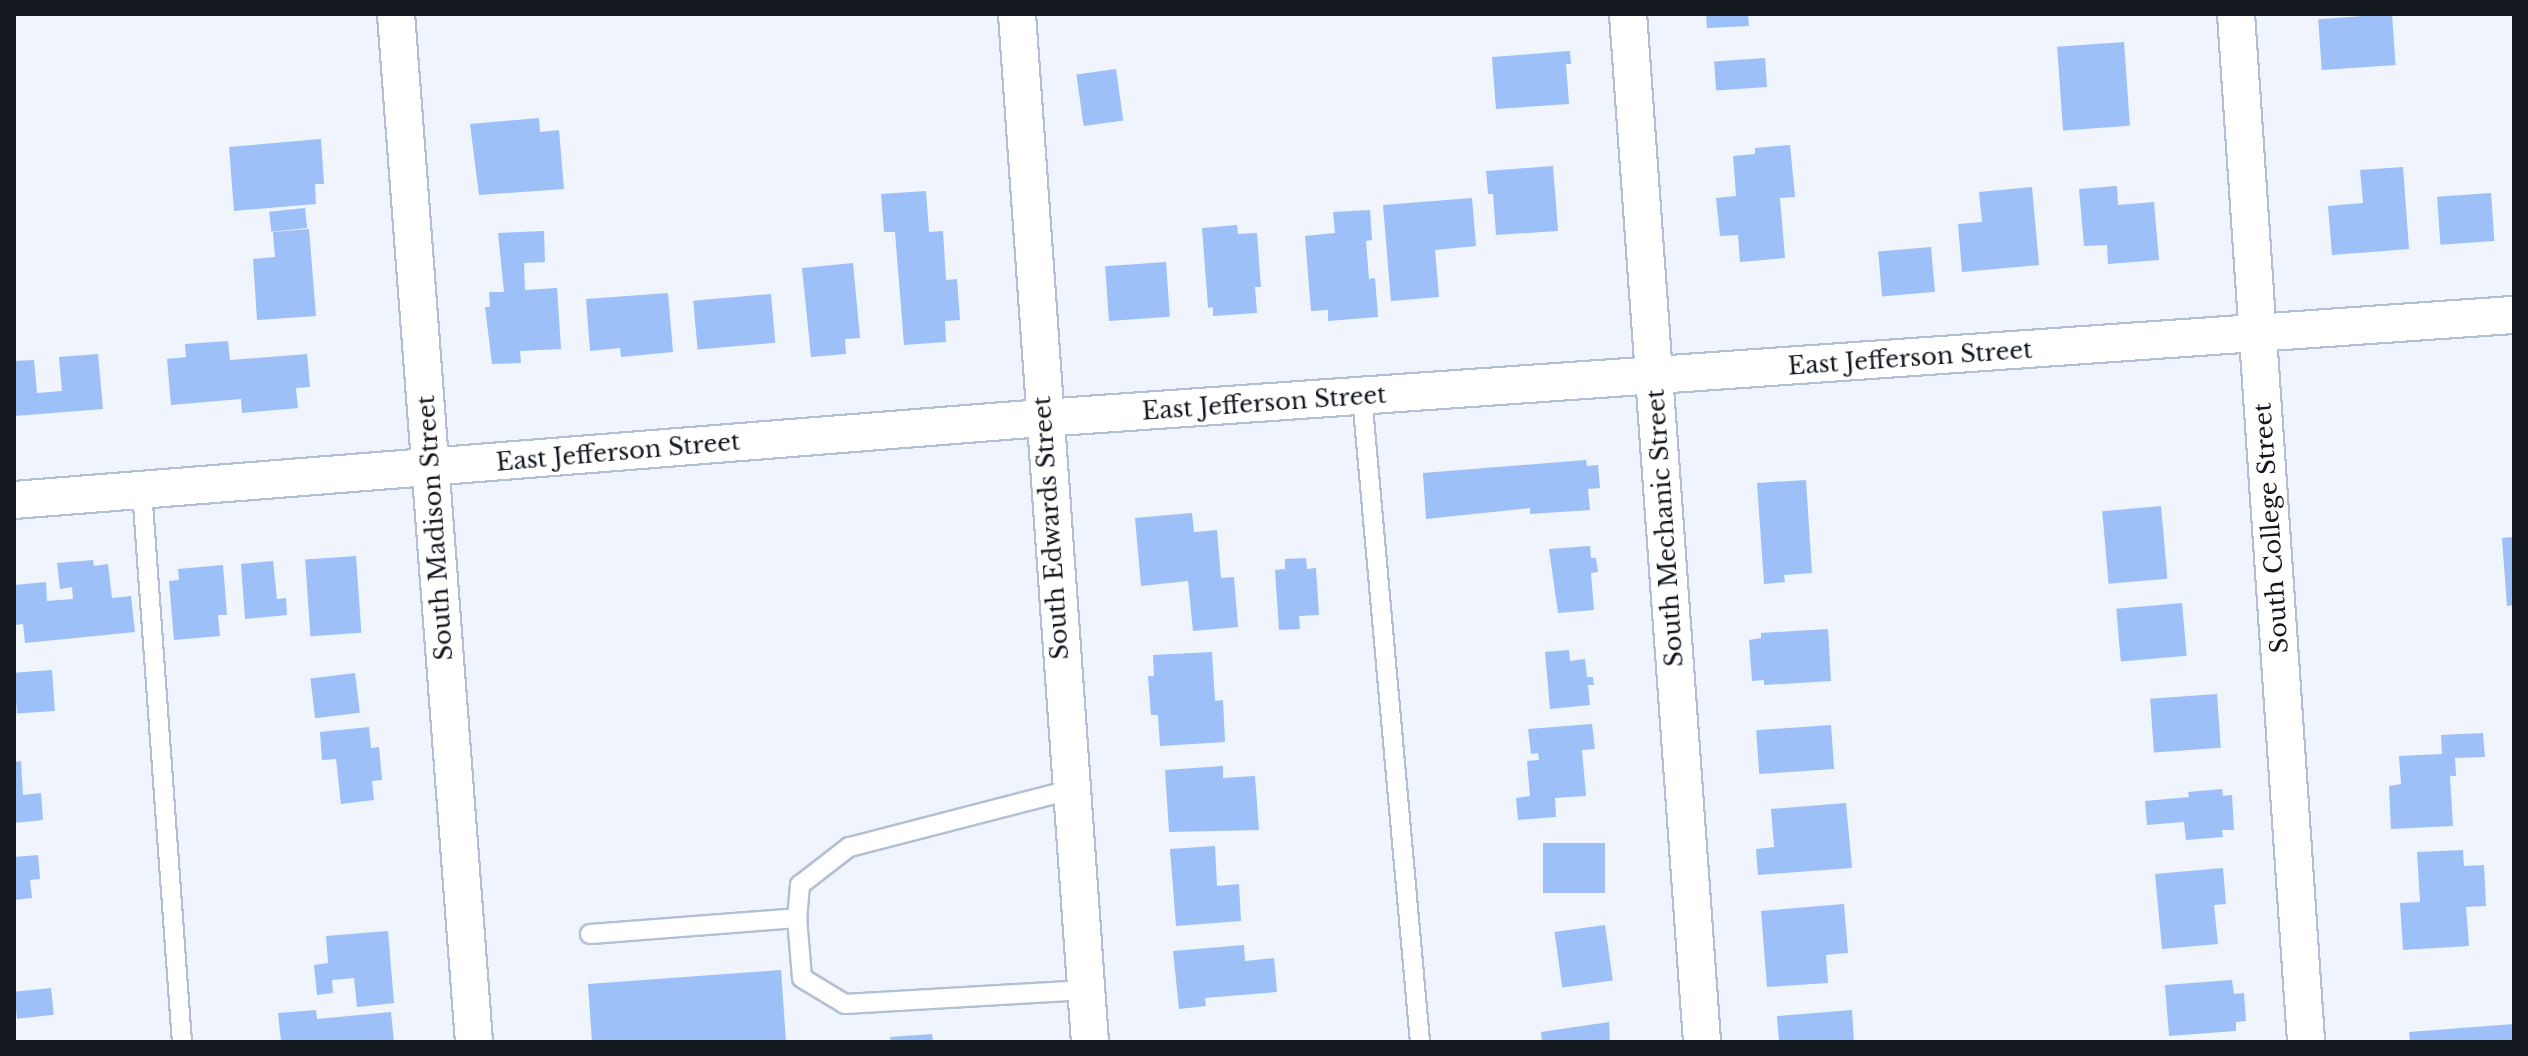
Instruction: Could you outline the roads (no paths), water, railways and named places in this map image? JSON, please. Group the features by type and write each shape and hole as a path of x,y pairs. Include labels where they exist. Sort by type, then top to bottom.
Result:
{"street":[{"name":"South Madison Street","path":"396,14 474,1042"},
{"name":"South Edwards Street","path":"1017,14 1043,418 1090,1042"},
{"name":"South Mechanic Street","path":"1628,14 1702,1042"},
{"name":"South College Street","path":"2236,14 2306,1042"},
{"name":"East Jefferson Street","path":"14,500 1043,418 2514,315"}],"lane":[{"path":"1362,396 1420,1042"},
{"path":"142,490 182,1042"},
{"path":"1070,790 849,847 800,885 797,918 802,978 845,1004 1086,990"},
{"path":"590,934 797,918"}]}
